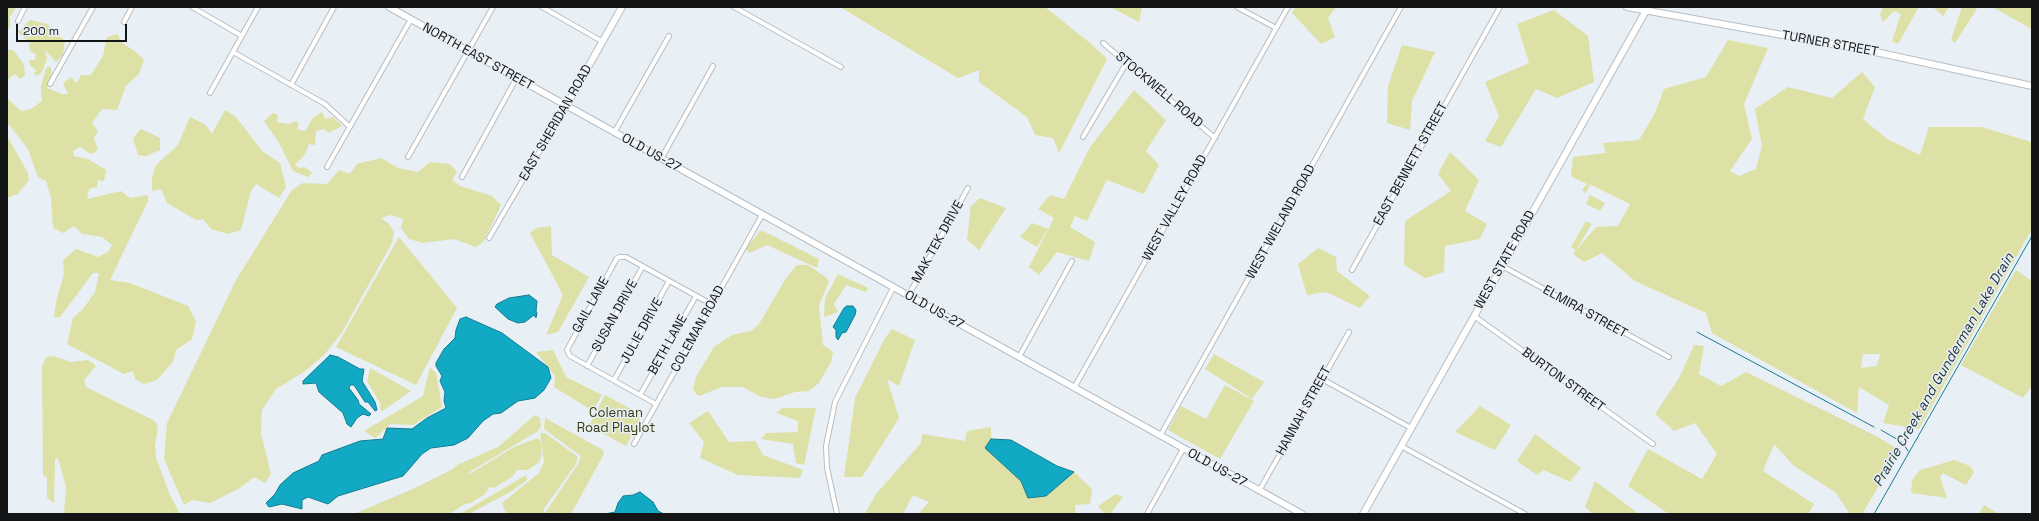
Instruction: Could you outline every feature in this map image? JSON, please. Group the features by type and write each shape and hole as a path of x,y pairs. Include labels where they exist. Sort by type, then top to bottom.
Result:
{"street":[{"path":"18,21 25,7"},
{"path":"50,84 93,7"},
{"path":"124,22 132,7"},
{"path":"192,7 242,36"},
{"path":"203,13 206,7"},
{"path":"210,93 258,7"},
{"path":"291,85 334,7"},
{"name":"NORTH EAST STREET","path":"389,7 566,106"},
{"path":"408,157 493,7"},
{"path":"542,7 603,42"},
{"name":"EAST SHERIDAN ROAD","path":"489,238 622,7"},
{"path":"734,7 841,67"},
{"path":"1237,7 1276,28"},
{"name":"WEST VALLEY ROAD","path":"1074,388 1288,7"},
{"name":"WEST WIELAND ROAD","path":"1160,436 1401,7"},
{"name":"EAST BENNETT STREET","path":"1352,270 1500,7"},
{"name":"TURNER STREET","path":"1627,7 1647,9 1871,51 2032,86"},
{"name":"WEST STATE ROAD","path":"1362,514 1647,9"},
{"path":"327,167 411,19"},
{"path":"614,133 669,36"},
{"name":"STOCKWELL ROAD","path":"1103,43 1215,138"},
{"path":"233,52 325,104 350,127"},
{"path":"1083,137 1127,62"},
{"path":"661,159 713,66"},
{"path":"462,177 516,79"},
{"name":"OLD US-27","path":"566,106 1302,514"},
{"name":"MAK TEK DRIVE","path":"908,296 968,188"},
{"name":"COLEMAN ROAD","path":"634,444 762,215"},
{"name":"GAIL LANE","path":"587,366 570,356 568,353 568,348 617,258 626,257 643,266"},
{"path":"1019,357 1072,261"},
{"path":"643,266 711,304"},
{"name":"SUSAN DRIVE","path":"587,366 643,266"},
{"name":"ELMIRA STREET","path":"1502,266 1669,357"},
{"name":"JULIE DRIVE","path":"614,380 669,281"},
{"path":"837,514 827,468 826,446 835,402 893,288"},
{"name":"BETH LANE","path":"640,395 696,296"},
{"name":"BURTON STREET","path":"1474,316 1653,444"},
{"name":"HANNAH STREET","path":"1259,491 1349,332"},
{"path":"587,366 656,404"},
{"path":"1322,379 1411,428"},
{"path":"1401,446 1525,514"},
{"path":"1147,514 1183,449"}],"green space":[{"path":"7,7 16,7 10,17 10,28 7,29"},
{"path":"840,7 1045,7 1090,43 1107,59 1059,153 1053,138 1035,135 1027,117 979,82 979,70 958,78"},
{"path":"1113,7 1142,7 1139,22 1112,8"},
{"path":"1296,7 1336,7 1328,18 1335,37 1321,44 1292,13"},
{"path":"1883,7 1919,7 1898,44 1892,41 1901,14 1894,11 1883,22 1880,14"},
{"path":"1933,7 1949,7 1943,16"},
{"path":"1962,7 1978,7 1955,43 1951,40"},
{"path":"2032,7 2032,29 1994,8"},
{"path":"1554,10 1588,36 1594,82 1557,98 1536,89 1501,147 1485,141 1499,116 1485,82 1529,63 1517,24"},
{"path":"30,20 47,24 65,41 63,55 56,62 45,50 47,59 42,72 37,76 33,73 37,71 30,65 29,60 35,60 36,54 30,51 29,42 18,32"},
{"path":"118,34 121,42 136,52 144,60 139,74 126,86 117,110 102,109 92,123 98,131 94,138 98,150 91,154 80,147 73,151 74,156 88,159 106,170 104,181 98,180 97,187 89,189 87,199 121,191 130,198 148,195 148,201 110,280 130,283 188,306 196,321 192,339 176,350 173,362 157,380 144,384 135,379 133,371 124,374 67,344 73,318 83,309 95,292 99,273 93,273 60,317 54,317 56,302 64,274 63,260 76,249 98,257 108,252 112,245 102,237 82,234 74,226 63,233 53,228 51,198 46,181 38,177 28,149 7,122 7,98 21,111 31,109 42,101 41,87 46,68 50,66 52,72 47,88 62,94 68,94 63,83 71,77 77,83 81,75 91,75 103,56 107,37"},
{"path":"1728,40 1768,48 1744,104 1752,139 1730,171 1739,176 1756,169 1762,146 1755,109 1788,87 1832,98 1862,72 1875,87 1863,119 1887,139 1920,155 1929,127 1981,127 2032,142 2032,229 1919,429 1883,423 1889,405 1859,387 1857,413 1712,333 1706,313 1635,281 1602,253 1584,262 1573,254 1596,227 1618,226 1630,204 1589,184 1590,186 1585,193 1582,190 1587,184 1571,176 1573,157 1606,153 1603,143 1639,140 1655,113 1664,89 1706,77","holes":["1863,354 1880,354 1877,366 1861,368"]},
{"path":"1402,45 1435,52 1412,101 1410,130 1387,123 1388,86"},
{"path":"7,50 13,50 24,64 25,76 19,79 16,74 10,77 7,82"},
{"path":"1134,90 1166,120 1146,151 1159,165 1144,194 1107,180 1087,221 1075,216 1070,227 1095,242 1089,261 1057,252 1039,275 1029,267 1054,218 1038,209 1050,195 1064,199 1090,147"},
{"path":"225,110 236,117 262,151 280,163 286,187 279,198 256,184 251,191 241,230 228,234 211,229 203,219 196,220 167,203 161,189 152,191 152,177 156,165 178,145 190,117 206,125 212,134"},
{"path":"322,112 325,119 333,117 342,126 329,133 324,129 316,131 315,145 309,144 305,154 295,165 299,168 305,167 312,173 308,177 293,171 278,141 264,121 273,113 278,115 277,122 289,124 294,121 299,123 297,129 305,131 313,118"},
{"path":"141,129 160,138 160,150 146,156 138,155 133,138"},
{"path":"7,136 28,173 29,180 18,194 7,198"},
{"path":"1450,152 1479,180 1465,211 1487,224 1480,239 1445,246 1444,272 1425,278 1404,265 1405,221 1451,191 1438,174"},
{"path":"381,158 398,168 418,172 430,162 450,164 457,172 452,180 460,186 492,196 501,205 484,241 476,247 454,239 423,243 409,239 401,228 403,219 391,215 381,218 389,224 394,232 392,243 341,334 324,355 304,372 276,389 262,410 261,434 271,474 265,483 254,477 240,488 210,503 192,500 184,505 164,459 167,423 236,280 292,190 303,183 327,184 339,170 350,174 357,164"},
{"path":"1590,195 1605,203 1600,211 1586,204"},
{"path":"980,198 1006,208 979,250 967,240 971,206"},
{"path":"1586,221 1592,224 1576,250 1571,247"},
{"path":"1032,223 1048,229 1037,247 1020,237"},
{"path":"551,226 552,255 589,277 558,332 546,335 563,295 530,233 536,228"},
{"path":"761,230 819,259 817,268 767,245 750,253 745,249"},
{"path":"399,237 457,308 416,385 336,347"},
{"path":"1318,248 1336,257 1337,271 1370,296 1360,308 1326,292 1307,295 1298,264"},
{"path":"797,265 808,265 827,278 829,282 819,305 823,345 833,352 831,362 819,383 809,391 795,392 774,399 761,397 743,387 722,387 699,396 696,394 693,388 696,377 714,347 732,335 751,331 759,324 786,278"},
{"path":"2016,270 2032,281 2032,386 2023,398 1961,365"},
{"path":"838,274 868,288 866,292 846,285 834,304 838,312 824,317 825,298"},
{"path":"892,329 915,340 899,386 887,379 899,418 862,477 844,477 855,398 885,338"},
{"path":"1694,345 1704,346 1699,374 1721,386 1746,372 1878,437 1900,451 1862,514 1850,514 1835,492 1794,466 1774,444 1763,471 1814,504 1808,514 1669,514 1628,486 1648,449 1702,479 1717,454 1695,423 1674,431 1655,414 1679,378"},
{"path":"553,350 566,377 602,395 593,411 554,387 555,376 536,352"},
{"path":"1214,354 1264,382 1252,399 1205,369"},
{"path":"53,356 71,362 88,360 96,366 84,380 86,387 155,421 158,427 155,446 156,458 170,495 180,514 64,514 66,487 58,458 55,459 54,503 47,498 47,478 43,475 42,367 46,357"},
{"path":"430,367 436,373 442,407 413,425 391,424 375,438 364,431 423,396"},
{"path":"370,368 411,391 381,412 380,403 367,381"},
{"path":"1225,385 1254,401 1220,459 1168,430 1181,406 1206,419"},
{"name":"Coleman Road Playlot","path":"605,395 642,415 626,446 589,426"},
{"path":"1480,406 1511,425 1495,450 1455,432"},
{"path":"783,408 816,408 804,465 796,463 793,444 761,439 766,433 798,432 798,421 776,413"},
{"path":"708,411 729,442 755,441 763,455 803,470 800,478 738,475 700,458 704,442 689,423"},
{"path":"535,415 540,418 541,426 538,431 471,471 468,475 514,447 538,438 541,443 542,455 539,462 528,470 517,470 512,477 494,488 489,487 485,494 471,503 465,504 449,514 354,514 415,488 453,469 457,465 498,447"},
{"path":"545,418 603,450 604,454 571,514 506,513 502,503 539,473 544,462 540,433 545,433 578,457 576,464 543,510 545,513 578,464 581,456 544,429"},
{"path":"991,427 991,439 985,448 1021,481 1028,498 1046,496 1074,472 1092,489 1090,504 1075,505 1075,514 918,514 929,502 913,495 903,514 865,514 876,494 921,443 922,434 965,441 967,431"},
{"path":"1535,434 1581,468 1570,482 1544,470 1537,475 1517,461"},
{"path":"1954,460 1970,466 1974,472 1966,485 1943,473 1940,477 1947,498 1911,493 1912,480 1920,470"},
{"path":"526,475 527,480 512,491 469,514 460,514"},
{"path":"1595,481 1639,514 1593,514 1585,507"},
{"path":"1116,494 1123,497 1110,514 1105,514 1098,506"},
{"path":"1984,505 1999,514 1979,514"}],"water":[{"path":"529,295 537,301 537,313 536,318 534,315 525,322 518,323 508,319 495,307 497,304 509,298"},
{"path":"847,306 853,306 856,310 855,315 846,332 842,333 838,340 836,337 836,330 833,327 844,308"},
{"path":"466,317 502,333 548,367 551,378 544,390 535,398 518,401 501,413 493,414 483,421 468,438 454,445 431,448 422,454 403,476 338,496 328,504 308,497 302,500 302,509 282,504 269,507 266,503 275,494 280,485 293,473 319,461 322,455 360,441 383,439 387,428 412,429 427,418 446,408 444,401 445,392 440,381 442,376 436,366 436,363 444,349 455,338 460,319"},
{"path":"330,355 338,357 360,369 364,369 362,381 375,402 377,410 375,411 368,402 365,402 354,385 350,385 349,388 358,400 359,404 371,414 369,416 363,414 357,418 351,427 347,424 343,413 319,392 316,383 303,384 303,381"},
{"path":"991,439 1011,440 1057,466 1074,472 1046,496 1028,498 1021,481 985,448"},
{"path":"640,492 653,502 658,511 664,514 605,514 615,512 618,503 623,496 633,495"}],"waterway":[{"name":"Prairie Creek and Gunderman Lake Drain","path":"1874,514 2032,236"},
{"path":"1697,332 1874,427"},
{"path":"1881,430 1902,442 1908,451"}]}
